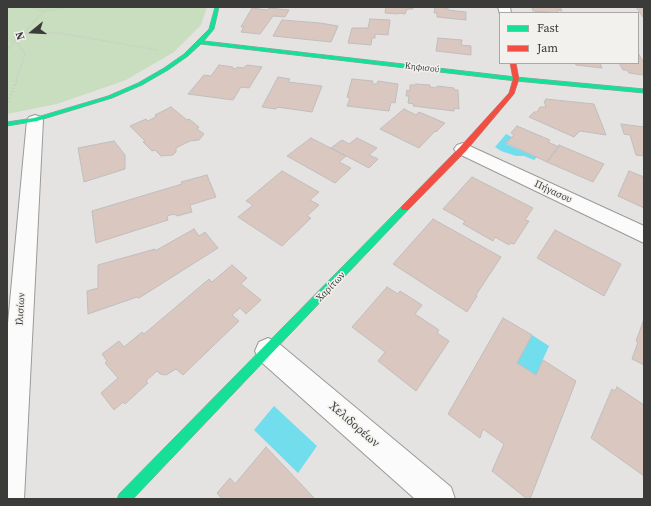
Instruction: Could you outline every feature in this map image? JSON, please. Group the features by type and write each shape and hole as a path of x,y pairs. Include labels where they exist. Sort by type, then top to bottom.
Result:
{"street":[{"path":"7,124 35,120 110,97 140,84 186,55 200,42 211,29 217,7"},
{"name":"Κηφισού","path":"200,42 516,79 644,91"},
{"path":"513,64 516,79"},
{"name":"Χαρίτων","path":"124,499 463,150 512,93 516,79"},
{"name":"Ιλισίων","path":"8,499 35,120"},
{"name":"Πήγασου","path":"463,150 644,235"},
{"name":"Χελιδορέων","path":"268,351 439,499"}],"path":[{"path":"28,7 44,10 73,7"},
{"path":"7,50 44,10"},
{"path":"24,33 59,32 186,55"},
{"path":"7,40 16,41 25,54 23,64 7,105"}],"green space":[{"path":"7,7 207,7 201,25 174,52 126,80 57,104 7,114"}],"water":[{"path":"506,134 512,137 506,144 537,157 534,160 524,156 516,156 501,151 495,147"},
{"path":"532,335 549,346 536,375 517,363"},
{"path":"274,406 317,446 298,473 254,430"}],"building":[{"path":"386,7 413,7 413,9 407,9 405,14 398,14 385,13"},
{"path":"435,7 466,12 466,20 437,17 437,13 434,13"},
{"path":"532,7 560,7 562,11 557,10 558,12 546,12 533,11"},
{"path":"636,7 644,8 644,17 643,17"},
{"path":"252,8 289,10 285,17 273,16 260,34 241,32 244,27 241,27"},
{"path":"370,19 390,20 388,35 375,34 375,38 372,38 371,45 348,43 352,28 368,28"},
{"path":"282,20 338,26 331,42 273,36"},
{"path":"438,38 462,40 461,45 471,46 471,55 436,51"},
{"path":"639,55 644,63 644,75 629,73 627,70 623,70 620,64 639,64"},
{"path":"600,64 602,68 576,65"},
{"path":"219,65 233,67 232,68 236,69 237,67 243,68 247,65 262,67 249,88 241,87 233,100 188,94 204,75 211,76"},
{"path":"278,77 290,79 288,82 322,86 312,112 277,107 276,109 262,107"},
{"path":"352,79 373,81 372,84 377,84 378,81 398,84 395,103 391,102 389,111 347,106 350,98 347,97"},
{"path":"410,85 430,85 430,87 437,88 437,86 454,88 454,90 458,90 459,109 454,108 454,111 413,106 414,104 408,103 409,96 406,96 407,90 410,91"},
{"path":"546,99 594,104 606,135 580,131 574,137 529,117 534,112 537,112 540,107 546,107 544,101 546,101"},
{"path":"171,107 187,120 189,119 199,127 197,129 204,134 199,140 190,141 176,148 176,152 173,155 161,156 155,150 152,151 143,142 145,141 130,126 146,119 148,121 157,116 155,115"},
{"path":"404,109 416,115 419,112 445,123 419,148 380,129"},
{"path":"621,124 644,127 644,156 636,155 630,135 624,134"},
{"path":"517,126 550,140 548,142 559,147 547,162 506,143 514,135 511,133"},
{"path":"311,138 346,156 339,162 351,168 335,183 287,156"},
{"path":"357,138 377,148 369,155 378,159 369,168 331,148 342,140 349,144"},
{"path":"114,141 125,155 125,169 84,182 78,148"},
{"path":"559,145 604,164 593,182 547,162"},
{"path":"282,171 319,192 310,200 319,205 307,216 311,218 282,246 238,217 253,205 246,201"},
{"path":"629,171 644,177 644,208 618,196"},
{"path":"207,175 216,197 190,205 192,212 177,216 174,214 167,216 168,220 96,243 92,211"},
{"path":"472,177 533,208 525,220 529,221 514,244 510,243 509,245 495,237 493,241 463,224 465,221 443,209"},
{"path":"433,219 501,257 476,295 477,296 467,312 393,264"},
{"path":"194,229 199,236 205,232 218,248 139,298 137,297 88,314 87,291 98,288 98,265 155,249 155,251"},
{"path":"555,230 621,264 604,296 537,258"},
{"path":"232,265 247,278 241,284 261,300 246,314 240,308 232,315 239,321 183,375 176,369 166,375 160,374 157,371 146,381 148,383 125,404 123,402 114,410 101,393 118,378 105,363 107,361 102,354 119,341 124,347 142,332 144,334 209,279 212,282"},
{"path":"387,287 398,294 400,291 422,305 415,314 439,330 437,333 449,341 416,391 378,361 385,352 352,327"},
{"path":"503,318 532,335 517,363 536,375 543,360 576,381 530,499 527,499 492,471 504,444 483,429 480,438 448,414"},
{"path":"644,319 644,365 632,359 638,342 636,341"},
{"path":"617,387 644,405 644,476 591,438 612,389 615,391"},
{"path":"266,447 315,499 222,499 217,493 230,478 235,484"}],"traffic: fast":[{"path":"7,124 35,120 110,97 140,84 166,69 186,55 200,42 211,29 217,7"},
{"path":"200,42 516,79 644,91"},
{"path":"124,499 405,208"}],"traffic: jam":[{"path":"405,208 463,149 512,93 516,79 513,64"}]}
